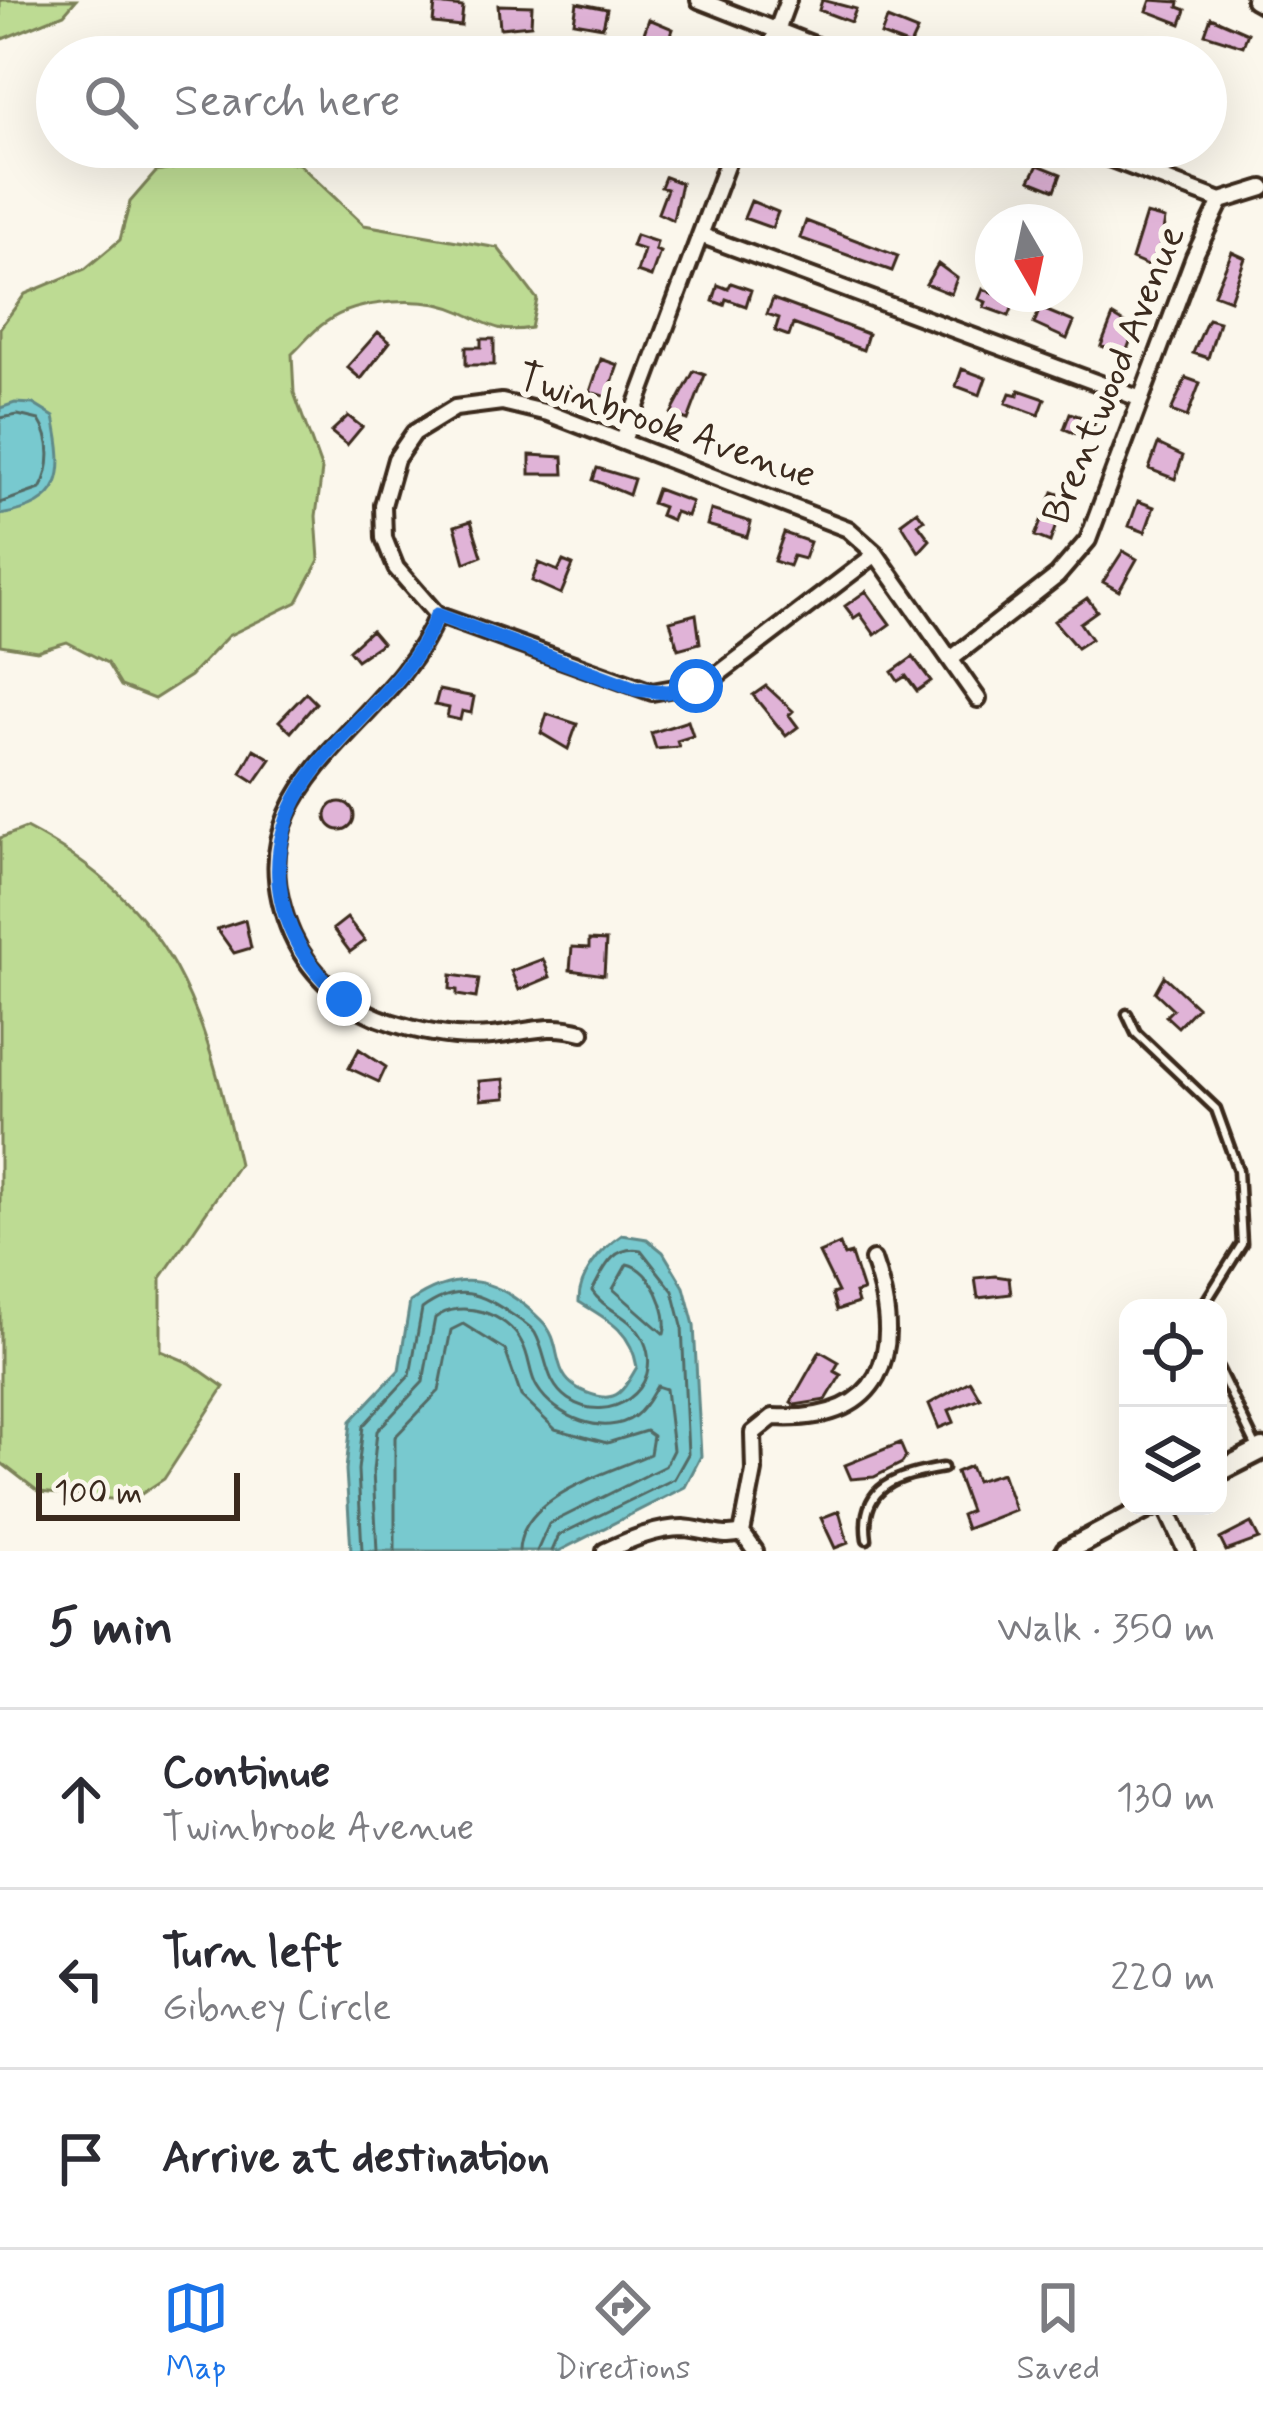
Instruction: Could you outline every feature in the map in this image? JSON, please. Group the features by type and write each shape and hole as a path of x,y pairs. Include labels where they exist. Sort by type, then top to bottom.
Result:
{"street":[{"path":"699,0 790,36"},
{"path":"775,36 788,0"},
{"path":"1254,0 1263,5"},
{"path":"623,441 725,168"},
{"path":"1135,168 1221,201 1263,188"},
{"name":"Brentwood Avenue","path":"952,659 1079,553 1101,511 1194,256 1221,201"},
{"path":"700,236 1142,398"},
{"name":"Twinbrook Avenue","path":"877,554 708,682 682,690 636,689 437,615 405,582 384,538 384,489 414,433 455,408 502,402 623,441 848,529 877,554 978,698"},
{"path":"437,615 415,661 326,751 299,788 278,863 285,915 294,939 324,982 355,1006 390,1023 453,1036 499,1036 550,1026 582,1032"},
{"path":"754,1551 742,1533 754,1471 753,1433 773,1418 815,1419 838,1411 861,1398 881,1372 886,1312 873,1260"},
{"path":"1227,1467 1261,1450"},
{"path":"1066,1551 1134,1515"},
{"path":"1169,1515 1186,1551"},
{"path":"605,1551 658,1531 686,1528 728,1537 742,1533"}],"lane":[{"path":"1127,1014 1136,1033 1216,1109 1238,1170 1244,1203 1242,1244 1208,1299"},
{"path":"1227,1385 1261,1450"},
{"path":"867,1539 867,1505 873,1492 916,1473 943,1468"}],"green space":[{"path":"0,0 76,0 64,14 0,40"},
{"path":"303,168 364,225 498,248 537,299 531,328 520,330 495,327 430,303 392,302 340,314 312,333 292,354 294,393 322,470 316,516 319,560 297,602 228,636 190,676 154,699 121,686 107,663 67,642 37,651 0,645 0,328 25,294 85,269 120,240 130,202 156,172"},
{"path":"26,828 117,892 150,928 196,1011 239,1164 161,1278 161,1351 190,1363 224,1387 164,1479 131,1501 39,1492 0,1462 0,838"}],"water":[{"path":"33,404 54,417 59,471 56,484 38,503 0,515 0,408"},
{"path":"622,1235 647,1239 663,1252 684,1287 694,1325 701,1456 685,1487 559,1551 351,1551 346,1470 351,1421 399,1370 410,1302 445,1284 462,1281 493,1286 525,1305 549,1330 569,1382 580,1390 611,1397 622,1390 637,1367 634,1355 617,1328 579,1302 592,1264"}],"building":[{"path":"822,0 856,9 851,22 819,10"},
{"path":"1151,0 1179,2 1178,7 1186,10 1181,24 1147,11"},
{"path":"577,3 607,9 603,27 574,22"},
{"path":"435,4 463,7 461,26 433,23"},
{"path":"498,5 532,6 531,25 500,28"},
{"path":"1211,17 1248,33 1243,46 1227,41 1227,36 1205,34"},
{"path":"649,19 673,29 671,36 643,36"},
{"path":"887,19 917,31 915,36 881,35"},
{"path":"1036,168 1061,174 1055,190 1030,180"},
{"path":"665,177 681,183 673,220 658,213 667,189 661,187"},
{"path":"751,201 778,212 772,228 744,218"},
{"path":"1146,214 1165,219 1161,244 1148,266 1132,259"},
{"path":"806,221 898,256 892,271 800,238"},
{"path":"636,235 657,242 655,250 660,252 651,277 637,272 644,250 632,246"},
{"path":"1232,252 1245,258 1230,300 1214,294"},
{"path":"938,264 957,278 951,294 926,284"},
{"path":"731,283 751,290 746,306 726,299 724,305 713,301 718,285 728,289"},
{"path":"773,299 868,334 863,350 793,324 789,336 775,331 779,318 767,314"},
{"path":"1038,312 1074,322 1067,339 1034,324"},
{"path":"1113,316 1135,329 1125,355 1101,346"},
{"path":"1208,319 1219,322 1208,358 1193,353"},
{"path":"378,332 390,342 361,379 347,367"},
{"path":"481,339 494,339 494,365 466,365 466,347 481,347"},
{"path":"601,359 618,365 607,397 590,392"},
{"path":"962,369 986,378 980,395 956,386"},
{"path":"694,371 705,375 688,420 671,414"},
{"path":"1186,378 1200,383 1187,417 1171,411"},
{"path":"1019,390 1045,399 1039,415 1006,403 1010,393 1018,395"},
{"path":"1070,413 1095,422 1089,439 1064,429"},
{"path":"348,416 362,427 347,445 331,432"},
{"path":"1158,444 1183,456 1175,479 1149,469"},
{"path":"530,455 563,457 564,474 530,474"},
{"path":"597,468 634,479 629,495 593,480"},
{"path":"657,489 692,502 687,516 675,512 672,520 660,515 663,507 652,503"},
{"path":"1053,492 1066,497 1050,542 1035,536"},
{"path":"1138,501 1154,507 1145,532 1129,526"},
{"path":"711,510 751,522 747,537 707,525"},
{"path":"917,511 924,520 918,524 930,540 919,552 901,523"},
{"path":"471,521 482,556 465,563 455,526"},
{"path":"784,533 810,542 804,559 793,556 789,566 774,561"},
{"path":"1123,551 1137,559 1119,591 1103,582"},
{"path":"563,561 573,565 561,594 532,581 539,563 558,571"},
{"path":"866,591 890,624 875,635 860,614 854,618 845,606"},
{"path":"1087,598 1097,611 1080,623 1091,639 1077,648 1054,621"},
{"path":"696,614 700,643 678,649 670,621"},
{"path":"371,630 382,643 357,660 349,650"},
{"path":"913,657 931,681 917,691 906,676 898,681 892,672"},
{"path":"766,686 793,711 789,715 798,727 786,736 753,695"},
{"path":"439,690 474,697 471,713 462,711 460,720 447,717 449,708 435,705"},
{"path":"306,693 316,703 291,732 279,721"},
{"path":"547,714 577,724 568,749 541,733"},
{"path":"688,721 693,736 677,741 679,747 656,749 651,733"},
{"path":"254,749 271,759 255,782 241,773"},
{"path":"340,802 350,806 354,816 350,826 340,830 330,826 326,816 330,806"},
{"path":"347,918 365,941 350,952 333,929"},
{"path":"245,920 251,948 234,953 217,929"},
{"path":"589,940 606,941 604,975 570,970 572,947 589,948"},
{"path":"543,959 550,977 519,990 511,971"},
{"path":"451,975 479,979 476,998 450,989"},
{"path":"1164,976 1197,1007 1178,1027 1166,1016 1173,1009 1155,992"},
{"path":"359,1049 386,1067 379,1082 349,1068"},
{"path":"504,1079 506,1098 481,1100 479,1081"},
{"path":"840,1244 844,1256 851,1254 863,1291 855,1293 858,1303 837,1310 832,1294 838,1292 819,1253"},
{"path":"975,1278 1009,1278 1011,1294 978,1298"},
{"path":"820,1351 839,1362 834,1371 841,1375 826,1400 795,1405 791,1402"},
{"path":"970,1381 980,1398 949,1410 954,1422 939,1428 929,1404"},
{"path":"900,1443 906,1457 902,1463 874,1477 851,1479 845,1465"},
{"path":"970,1466 976,1481 1002,1473 1015,1510 966,1529 961,1515 970,1511 956,1472"},
{"path":"839,1511 848,1543 835,1548 821,1518"},
{"path":"1251,1523 1259,1539 1226,1551 1220,1539"}],"route":[{"path":"344,999 324,982 294,939 279,889 281,837 299,788 326,751 415,661 437,615 636,689 666,692 696,686"}]}
